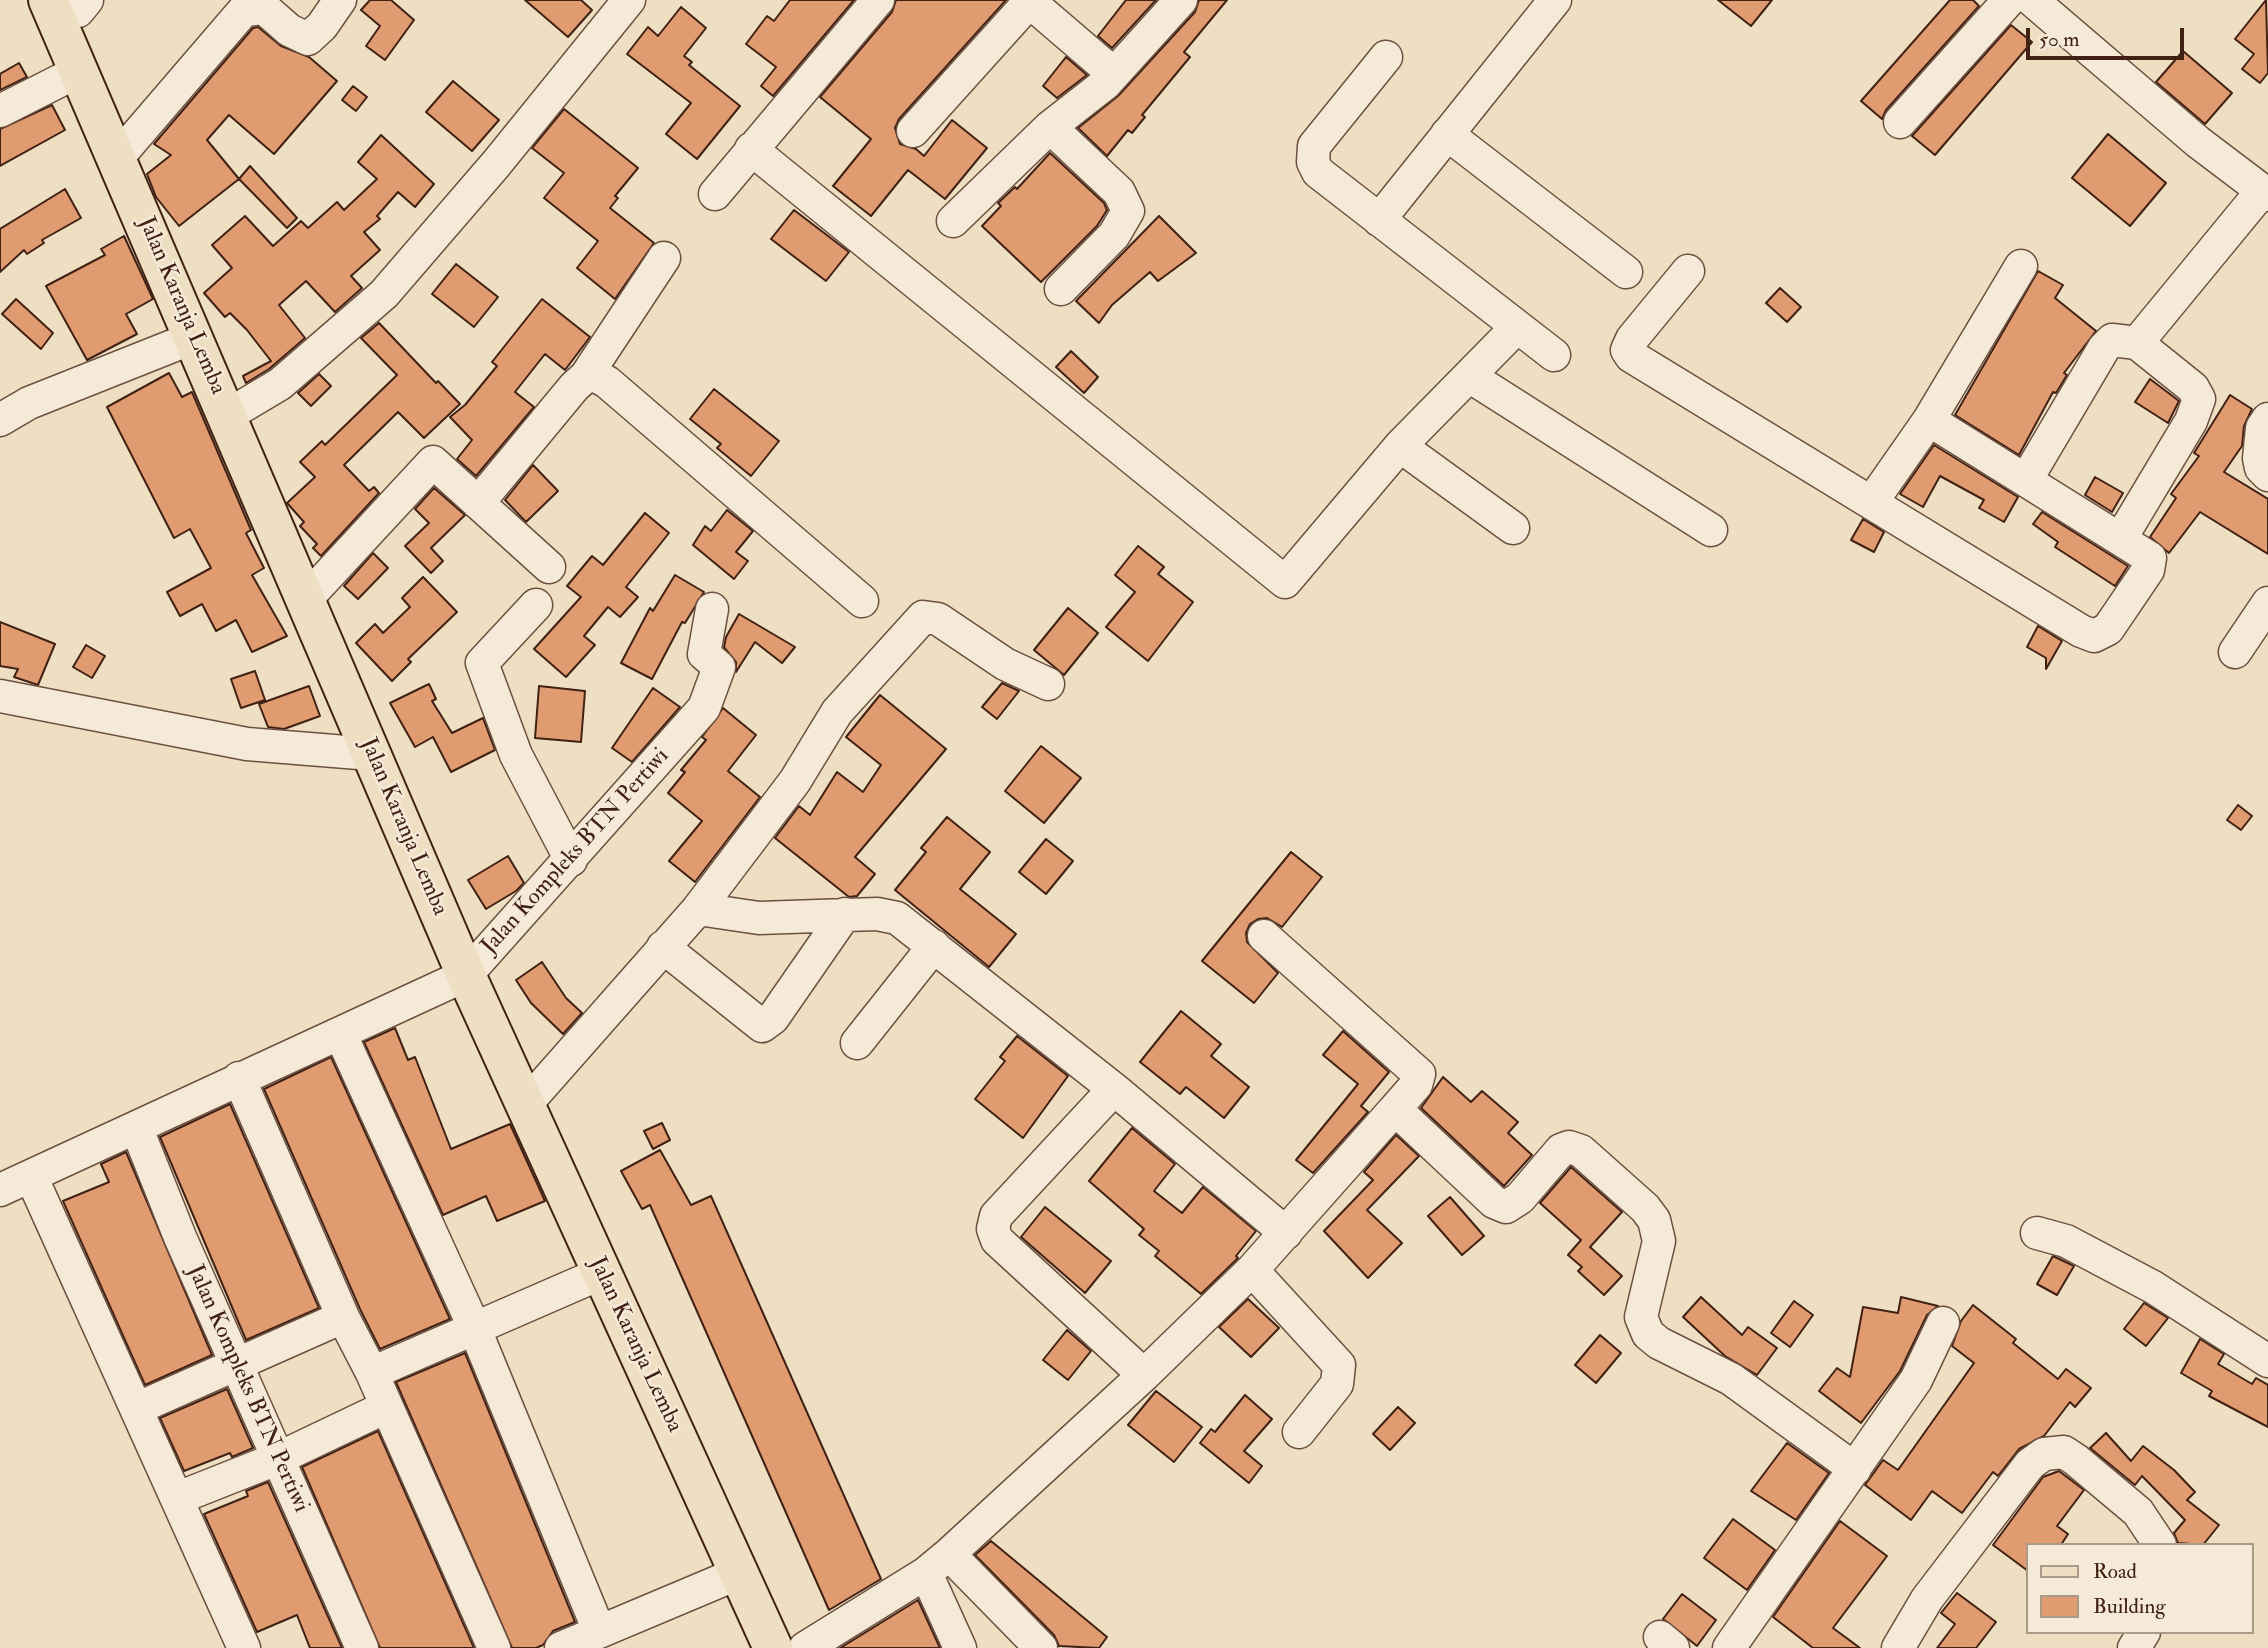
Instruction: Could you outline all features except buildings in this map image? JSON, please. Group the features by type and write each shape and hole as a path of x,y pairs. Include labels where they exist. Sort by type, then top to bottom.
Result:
{"main road":[{"name":"Jalan Karanja Lemba","path":"63,5 79,71 466,975 773,1648"}],"street":[{"path":"117,158 244,10 264,8 289,30 308,39 322,26 341,0"},
{"path":"228,415 280,384 384,294 496,164 629,0"},
{"path":"715,194 878,0"},
{"path":"953,221 1050,127 1082,105 1114,74 1181,0"},
{"path":"1379,220 1555,0"},
{"path":"913,131 1031,1 1114,74"},
{"path":"1900,122 2029,1 2198,142 2265,193 2137,343"},
{"path":"1386,57 1314,146 1312,154 1318,172 1553,355"},
{"path":"0,111 79,71"},
{"path":"1050,127 1119,192 1128,211 1114,234 1062,289"},
{"path":"1447,134 1626,272"},
{"path":"751,149 1285,582 1400,446 1517,327"},
{"path":"478,503 586,376 664,258"},
{"path":"1871,503 1929,420 2021,265"},
{"path":"1688,271 1632,339 1628,353 2081,631 2094,636 2108,629 2151,563 2150,558 1929,420"},
{"path":"0,420 29,403 195,337"},
{"path":"2026,480 2104,348 2112,340 2137,343 2193,388 2199,399 2191,422 2121,538"},
{"path":"586,376 593,375 607,382 862,601"},
{"path":"1469,376 1711,530"},
{"path":"2268,419 2262,428 2259,458 2261,468 2268,475"},
{"path":"1400,446 1513,528"},
{"path":"306,599 431,463 437,465 549,567"},
{"path":"2235,652 2268,603"},
{"path":"536,605 482,663 516,755 571,860"},
{"name":"Jalan Kompleks BTN Pertiwi","path":"0,1190 136,1129 239,1078 341,1035 466,975 704,708 719,667 704,654 712,609"},
{"path":"526,1104 698,909 795,781 837,712 923,617 937,619 1005,664 1048,684"},
{"path":"0,696 247,744 371,754"},
{"path":"698,909 759,918 877,914 897,918 1114,1089 1286,1233"},
{"path":"663,947 762,1026 774,1018 845,915"},
{"path":"804,1648 938,1563 1144,1375 1252,1270 1419,1080 1419,1074 1264,936"},
{"path":"858,1043 934,946"},
{"path":"341,1035 474,1327 599,1631"},
{"path":"239,1078 343,1317 372,1373 494,1648"},
{"path":"1114,1089 996,1216 993,1229 997,1240 1144,1375"},
{"path":"1395,1109 1494,1202 1507,1207 1520,1198 1561,1150 1569,1147 1581,1151 1645,1208 1654,1220 1659,1241 1641,1317 1648,1334 1660,1343 1731,1379 1855,1469"},
{"name":"Jalan Kompleks BTN Pertiwi","path":"136,1129 180,1237 362,1648"},
{"path":"31,1177 138,1408 244,1648"},
{"path":"2037,1233 2066,1241 2153,1287 2268,1361"},
{"path":"1252,1270 1339,1365 1337,1384 1299,1432"},
{"path":"372,1373 602,1273"},
{"path":"138,1408 343,1317"},
{"path":"1729,1648 1916,1380 1942,1323"},
{"path":"178,1497 279,1458 386,1408"},
{"path":"1898,1648 1927,1599 2030,1464 2044,1454 2064,1452 2076,1460 2138,1512 2159,1543"},
{"path":"938,1563 960,1648"},
{"path":"938,1563 1041,1648"},
{"path":"561,1648 739,1573"}]}
